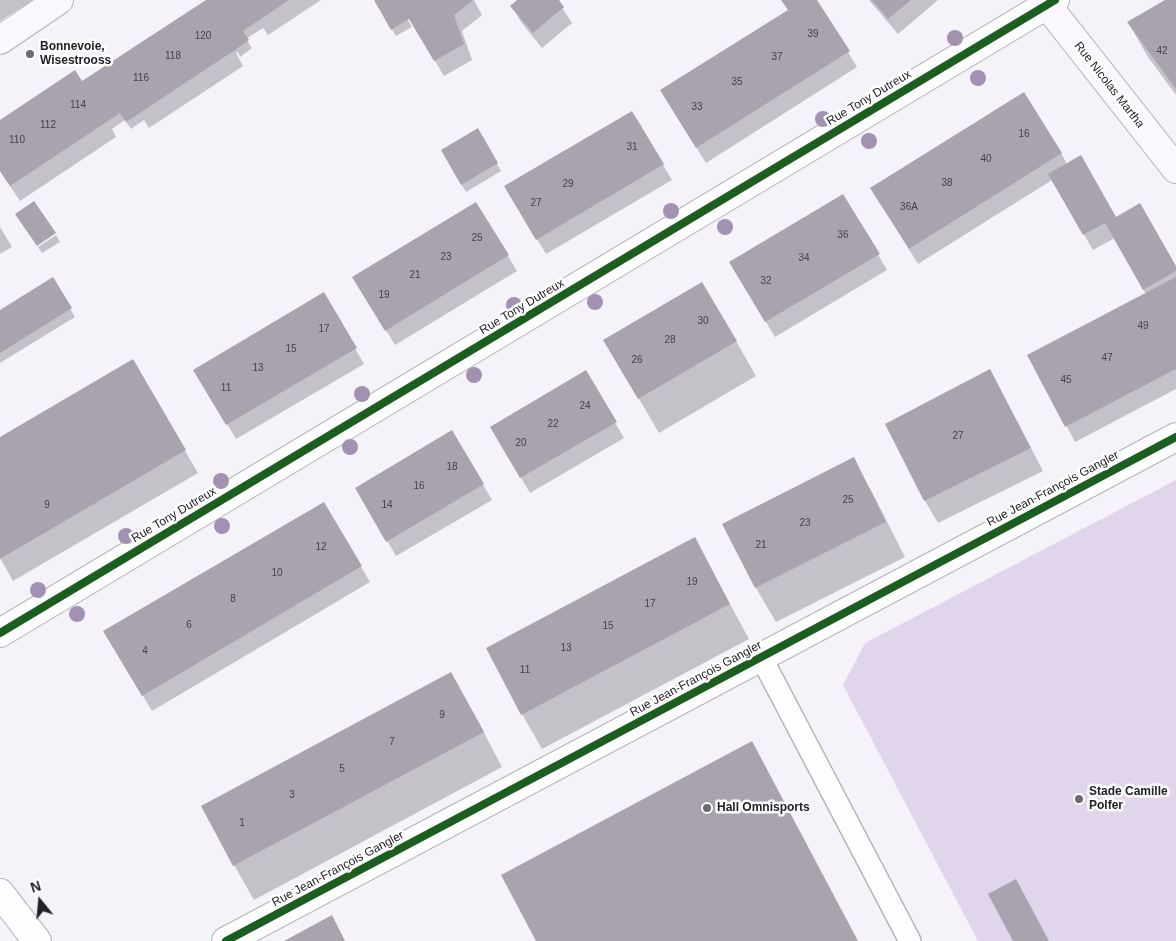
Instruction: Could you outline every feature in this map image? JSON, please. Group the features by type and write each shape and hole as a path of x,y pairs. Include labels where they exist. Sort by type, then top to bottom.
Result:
{"street":[{"path":"0,40 59,0"},
{"name":"Rue Nicolas Martha","path":"1048,2 1176,169"},
{"name":"Rue Tony Dutreux","path":"0,633 1048,2"},
{"name":"Rue Jean-François Gangler","path":"226,941 1176,437"},
{"path":"0,893 36,941"}],"lane":[{"path":"761,657 910,941"}],"shaded area":[{"name":"Stade Camille Polfer","path":"1176,480 1176,941 978,941 843,685 865,643"}],"building":[{"path":"206,0 289,0 243,31 249,40 235,50 126,122 120,113 10,186 0,171 0,120 75,70 82,81"},
{"path":"374,0 473,0 454,15 464,44 434,61 409,19 391,30"},
{"path":"517,0 559,0 564,7 533,33 510,6"},
{"path":"781,0 817,0 850,51 696,148 660,90 788,10"},
{"path":"872,0 911,0 888,19"},
{"path":"1165,0 1176,0 1176,89 1127,22"},
{"path":"1024,92 1062,153 909,249 870,188"},
{"path":"632,111 664,164 536,240 504,186"},
{"path":"478,128 498,163 461,185 441,150"},
{"path":"1081,155 1116,217 1140,203 1176,266 1176,271 1143,290 1105,223 1083,235 1048,174"},
{"path":"843,194 880,254 765,322 729,262"},
{"path":"34,201 56,233 37,246 15,214"},
{"path":"476,202 509,255 385,331 352,277"},
{"path":"53,277 72,308 0,353 0,310"},
{"path":"1176,277 1176,369 1065,427 1027,355"},
{"path":"702,282 737,341 638,399 603,340"},
{"path":"324,292 357,348 226,425 193,370"},
{"path":"133,359 186,450 0,559 0,437"},
{"path":"990,369 1031,448 924,501 885,424"},
{"path":"586,370 617,422 520,478 490,427"},
{"path":"452,430 484,484 386,542 355,488"},
{"path":"854,457 886,522 755,588 722,524"},
{"path":"324,502 362,566 142,696 103,631"},
{"path":"695,537 730,604 521,715 486,648"},
{"path":"451,672 484,732 233,866 201,806"},
{"name":"Hall Omnisports","path":"752,741 858,941 536,941 501,875"},
{"path":"1016,879 1049,941 1013,941 988,894"},
{"path":"332,915 345,941 284,941"}],"cycle path":[{"path":"0,633 1055,0"},
{"path":"226,941 1176,437"}],"place":[{"name":"Bonnevoie, Wisestrooss","path":"30,54"},
{"name":"Stade Camille Polfer","path":"1079,799"},
{"name":"Hall Omnisports","path":"707,808"}]}
